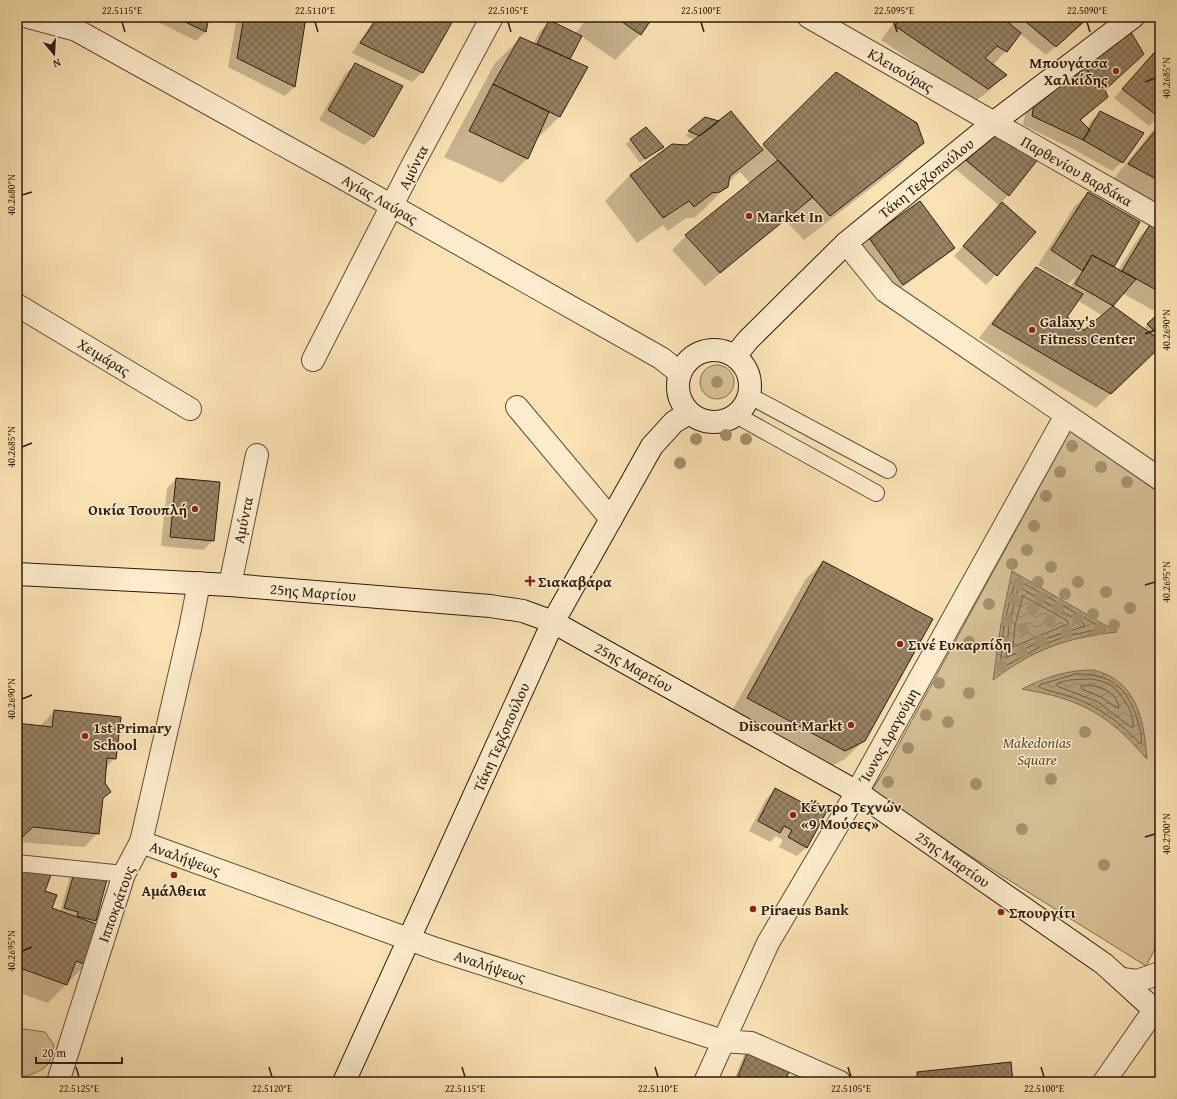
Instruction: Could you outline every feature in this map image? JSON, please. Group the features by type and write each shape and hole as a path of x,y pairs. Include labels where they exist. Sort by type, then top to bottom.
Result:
{"street":[{"name":"Αγίας Λαύρας","path":"28,17 70,24 668,362 680,373"},
{"name":"Αμύντα","path":"313,360 392,206 492,17"},
{"name":"Κλεισούρας","path":"809,17 993,123"},
{"name":"Τάκη Τερζοπούλου","path":"735,356 748,340 846,243 993,123 1133,17"},
{"name":"Παρθενίου Βαρδάκα","path":"993,123 1160,218"},
{"path":"846,243 885,291 1160,479"},
{"name":"Χειμάρας","path":"17,305 190,409"},
{"path":"714,350 725,351 735,356 743,363 749,373 751,384 750,396 743,409 736,416 724,421 712,423 700,420 689,413 683,405 679,394 678,384 680,373 689,360 703,351 714,350"},
{"path":"517,407 611,519"},
{"name":"Τάκη Τερζοπούλου","path":"344,1082 553,622 652,446 674,422 689,413"},
{"name":"Ίωνος Δραγούμη","path":"705,1082 768,943 857,792 1066,415"},
{"name":"Αμύντα","path":"230,585 257,455"},
{"name":"25ης Μαρτίου","path":"17,574 230,585 490,606 523,612 553,622 857,792 1104,964 1157,1012"},
{"name":"Ιπποκράτους","path":"58,1082 124,874 141,842 190,629 199,583"},
{"name":"Αναλήψεως","path":"141,842 273,891 410,938 436,949 723,1041 751,1043 840,1082"},
{"path":"1122,979 1138,981 1160,973"},
{"path":"1104,1082 1157,1012"}],"lane":[{"path":"750,396 888,470"},
{"path":"736,416 876,493"},
{"path":"17,863 124,874"}],"green space":[{"path":"720,365 729,370 733,375 733,389 729,394 724,398 714,399 710,398 701,389 700,379 701,375 710,366"},
{"name":"Makedonias Square","path":"1070,431 1160,493 1160,939 1146,966 870,793 886,768"},
{"path":"17,1028 45,1032 54,1045 50,1060 43,1069 17,1079"}],"water":[{"path":"1012,571 1117,632 1082,638 1051,647 1022,660 993,680 1001,624"},
{"path":"1093,670 1108,675 1120,683 1129,692 1140,716 1146,744 1147,759 1119,730 1092,711 1061,698 1022,689 1057,675 1074,671"}],"building":[{"path":"175,17 209,17 206,32"},
{"path":"244,17 306,17 295,87 237,58"},
{"path":"378,17 447,17 454,19 423,73 360,43"},
{"path":"615,17 653,17 641,35"},
{"path":"901,17 1002,17 1021,33 1007,52 997,46 985,58 1007,75 988,89 895,26"},
{"path":"1020,17 1089,17 1056,47"},
{"path":"549,20 582,36 570,59 537,44"},
{"path":"1129,29 1144,54 1105,90 1081,63"},
{"path":"520,37 588,67 560,117 493,84"},
{"path":"1160,46 1160,116 1159,117 1122,89"},
{"path":"355,63 403,86 374,137 328,110"},
{"path":"1081,63 1105,90 1108,97 1080,120 1090,130 1083,140 1032,116 1035,99"},
{"path":"836,72 917,123 924,143 830,216 763,144"},
{"path":"493,84 549,112 528,159 469,131"},
{"path":"731,111 763,150 730,176 728,187 720,192 712,193 694,207 689,201 663,218 630,175 672,144 687,145"},
{"path":"1100,111 1144,133 1123,163 1083,140"},
{"path":"705,117 719,121 700,136 688,131"},
{"path":"1160,125 1160,181 1128,164"},
{"path":"646,127 664,147 645,159 630,139"},
{"path":"992,132 1039,158 1009,196 962,157"},
{"name":"Market In","path":"778,160 813,197 720,273 685,235"},
{"path":"1088,192 1140,222 1114,267 1092,255 1083,271 1051,250"},
{"path":"920,201 955,248 903,285 869,238"},
{"path":"1002,202 1036,232 997,276 963,246"},
{"path":"1152,221 1160,226 1160,292 1122,271"},
{"path":"1092,255 1136,279 1113,306 1075,284"},
{"path":"1036,267 1083,294 1067,317 1084,330 1113,306 1160,340 1160,347 1111,394 992,324"},
{"path":"1160,312 1160,336 1147,324"},
{"name":"Οικία Τσουπλή","path":"176,478 220,482 214,541 170,537"},
{"path":"823,561 933,619 865,741 845,751 747,698"},
{"path":"54,710 121,717 116,759 107,758 105,783 111,792 103,798 99,834 33,827 20,839 17,836 17,723 52,727"},
{"name":"Κέντρο Τεχνών «9 Μούσες»","path":"775,788 809,806 812,800 828,809 807,848 788,837 792,830 784,826 780,833 758,821"},
{"path":"17,868 52,872 45,891 57,895 52,908 102,926 87,965 76,961 67,985 17,967"},
{"path":"75,870 107,879 96,921 77,916 78,912 64,908"},
{"path":"749,1049 791,1066 785,1082 753,1082 738,1076"},
{"path":"1011,1062 1013,1082 918,1082 917,1072"}],"place":[{"name":"Μπουγάτσα Χαλκίδης","path":"1116,71"},
{"name":"Market In","path":"749,216"},
{"name":"Galaxy's Fitness Center","path":"1032,330"},
{"name":"Οικία Τσουπλή","path":"195,509"},
{"name":"Σιακαβάρα","path":"530,581"},
{"name":"Σινέ Ευκαρπίδη","path":"900,644"},
{"name":"Discount Markt","path":"851,725"},
{"name":"1st Primary School","path":"85,736"},
{"name":"Κέντρο Τεχνών «9 Μούσες»","path":"793,815"},
{"name":"Αμάλθεια","path":"174,875"},
{"name":"Piraeus Bank","path":"753,909"},
{"name":"Σπουργίτι","path":"1001,912"}]}
